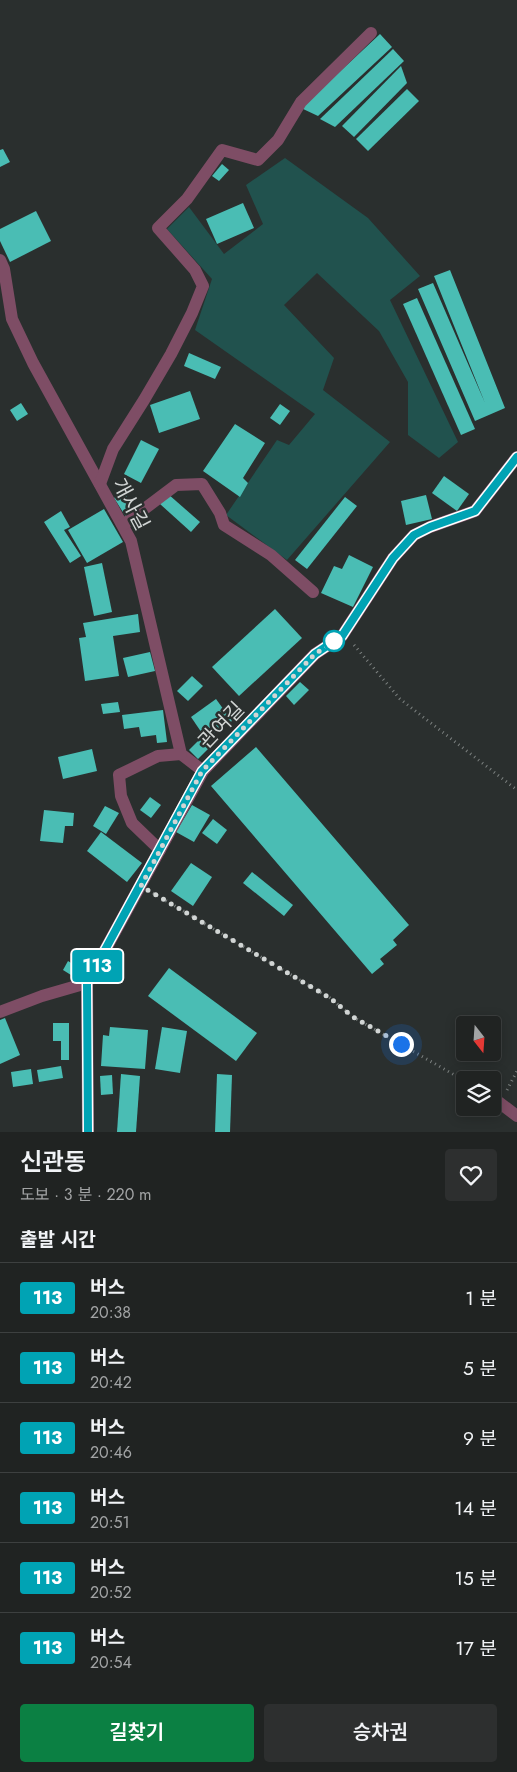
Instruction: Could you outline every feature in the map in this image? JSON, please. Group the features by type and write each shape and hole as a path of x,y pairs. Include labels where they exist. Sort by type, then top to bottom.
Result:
{"street":[{"path":"100,484 113,449 171,354 192,313 202,286 195,270 158,228 187,199 222,150 258,160 278,140 301,102 371,33"},
{"name":"개사길","path":"0,260 4,269 12,319 33,363 131,541 181,754"},
{"name":"관여길","path":"88,1132 87,983 202,771 315,654 342,636 393,558 414,535 430,527 475,511 517,457"},
{"path":"123,525 176,485 202,484 220,513 224,525 271,556 313,592"},
{"path":"160,850 132,823 121,796 119,776 158,756 181,754 202,771"},
{"path":"0,1012 42,996 87,983"},
{"path":"501,1100 517,1116"}],"path":[{"path":"342,636 355,646 400,699 517,790"},
{"path":"141,886 330,998 353,1017 456,1076"},
{"path":"501,1093 507,1090 517,1071"}],"shaded area":[{"path":"285,158 368,218 420,276 390,300 458,442 439,458 408,435 408,382 379,331 317,273 284,305 334,358 323,390 390,442 287,560 226,515 277,440 289,445 315,414 195,330 212,279 167,229 189,207 224,254 263,224 246,185"}],"building":[{"path":"380,34 392,47 318,116 301,108"},
{"path":"393,49 404,61 335,127 320,119"},
{"path":"401,66 407,83 354,137 342,126"},
{"path":"407,89 419,101 368,151 356,139"},
{"path":"3,149 10,162 0,167 0,150"},
{"path":"222,164 229,170 219,181 212,176"},
{"path":"243,203 254,228 217,244 206,219"},
{"path":"36,211 51,241 10,262 0,241 0,229"},
{"path":"450,270 505,408 475,421 418,289 433,283 485,403 434,276"},
{"path":"417,298 475,429 461,435 403,304"},
{"path":"189,353 221,367 215,379 184,366"},
{"path":"190,391 200,419 159,433 150,405"},
{"path":"21,403 28,414 17,421 10,410"},
{"path":"280,404 290,411 280,425 270,418"},
{"path":"235,424 265,443 243,478 248,483 240,497 203,471"},
{"path":"141,440 159,449 141,483 124,474"},
{"path":"444,476 469,494 457,511 432,493"},
{"path":"124,492 136,511 126,517 114,498"},
{"path":"168,494 200,522 191,532 160,504"},
{"path":"426,495 432,519 406,525 401,501"},
{"path":"345,497 357,506 307,569 295,560"},
{"path":"104,509 123,542 87,563 68,530"},
{"path":"61,511 70,527 64,530 81,556 70,563 44,522"},
{"path":"349,555 373,567 353,607 321,593 334,566 342,569"},
{"path":"102,563 112,612 94,616 84,567"},
{"path":"275,609 302,638 239,696 212,667"},
{"path":"138,614 140,632 113,636 119,676 85,681 79,638 86,637 83,623"},
{"path":"150,652 155,671 128,677 123,658"},
{"path":"192,676 203,686 188,701 177,691"},
{"path":"300,682 309,690 294,705 286,696"},
{"path":"216,699 232,721 206,739 191,717"},
{"path":"118,702 120,712 103,714 101,704"},
{"path":"163,710 167,742 157,743 156,735 141,737 139,727 124,729 122,715"},
{"path":"200,739 209,748 198,759 189,750"},
{"path":"256,747 409,925 393,940 397,945 380,959 384,964 372,974 211,786"},
{"path":"92,749 97,771 63,779 58,757"},
{"path":"150,797 161,805 151,818 140,810"},
{"path":"192,805 210,815 194,842 176,832"},
{"path":"105,806 119,813 106,834 93,826"},
{"path":"44,810 74,813 73,826 65,826 63,843 40,841"},
{"path":"213,819 227,830 217,844 202,833"},
{"path":"101,832 142,863 127,882 87,851"},
{"path":"191,863 212,877 193,906 171,891"},
{"path":"252,872 293,905 284,916 243,883"},
{"path":"68,961 76,966 71,975 63,970"},
{"path":"169,968 257,1033 236,1061 148,996"},
{"path":"5,1018 20,1055 0,1064 0,1020"},
{"path":"53,1023 69,1023 69,1060 61,1060 61,1041 53,1041"},
{"path":"110,1027 148,1030 145,1069 101,1066 103,1035 109,1036"},
{"path":"162,1027 187,1031 180,1073 155,1069"},
{"path":"61,1066 63,1078 39,1082 37,1070"},
{"path":"31,1069 33,1084 13,1087 11,1072"},
{"path":"121,1074 140,1076 136,1132 117,1132"},
{"path":"217,1074 232,1075 230,1132 215,1132"},
{"path":"112,1075 113,1094 101,1095 100,1076"}],"bus line":[{"name":"113","path":"88,1132 87,983 202,771 315,654 342,636 393,558 414,535 430,527 475,511 517,457"}],"route":[{"path":"334,641 315,654 202,771 141,886 330,998 353,1017 401,1044"}]}
